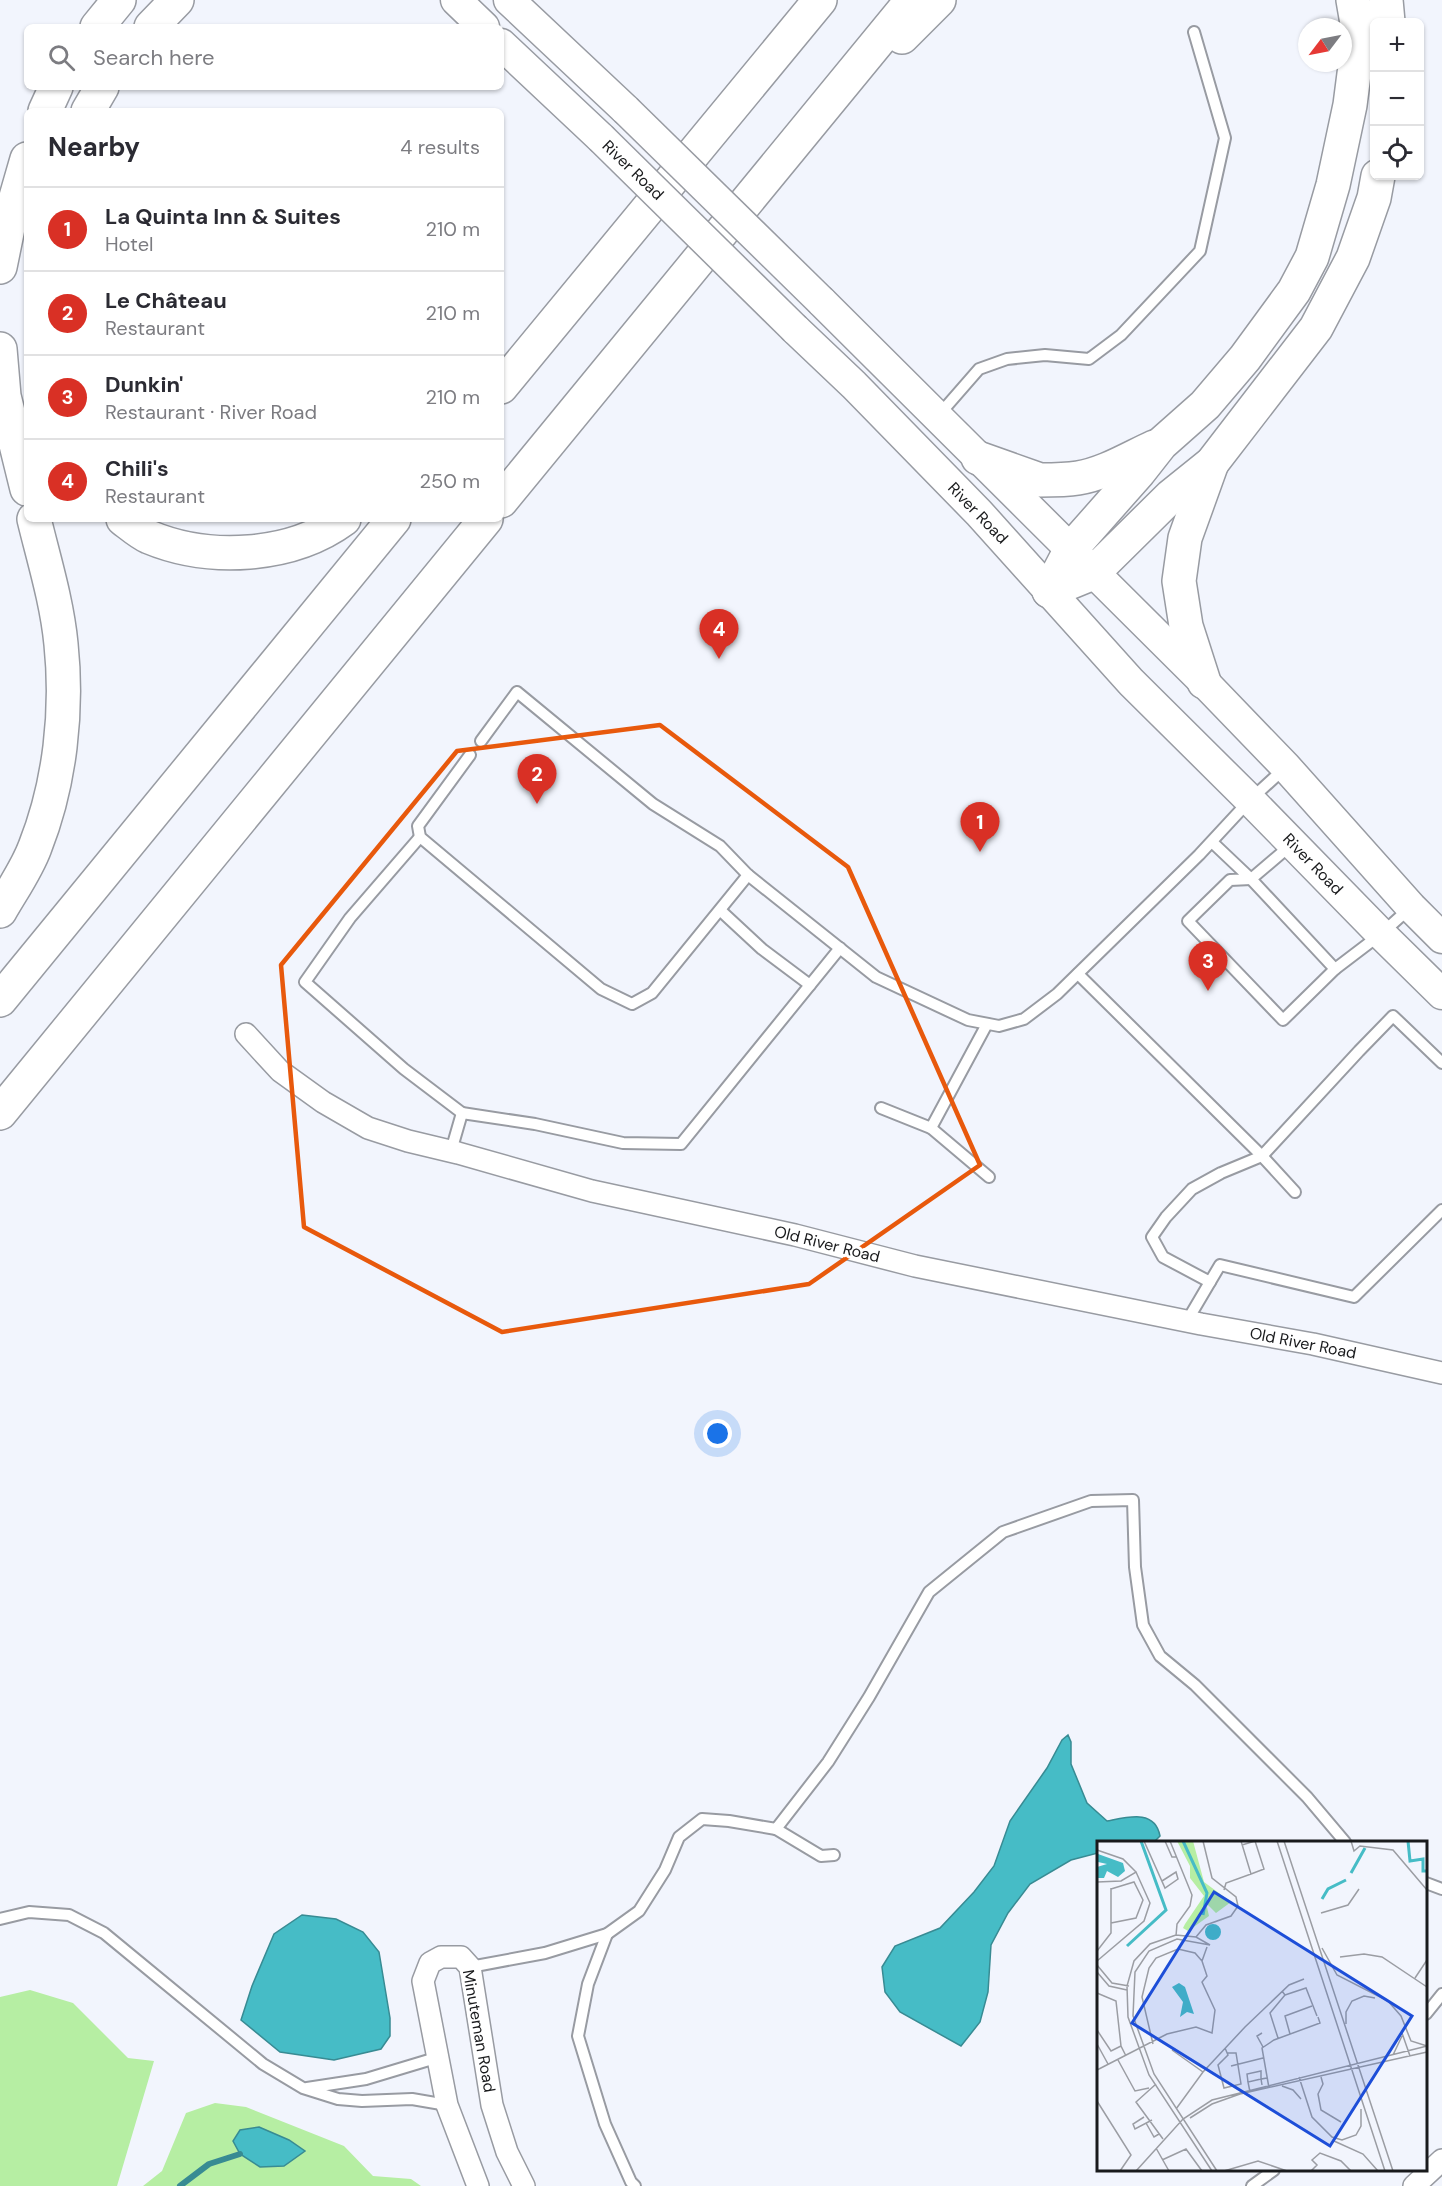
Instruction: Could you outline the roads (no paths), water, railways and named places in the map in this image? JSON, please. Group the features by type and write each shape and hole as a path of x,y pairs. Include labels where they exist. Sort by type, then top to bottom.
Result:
{"highway":[{"path":"99,24 119,0"},
{"path":"154,24 177,0"},
{"path":"505,381 820,0"},
{"path":"504,497 912,0"},
{"path":"798,139 939,0"},
{"path":"1049,591 1071,549 1161,444 1205,405 1245,358 1294,291 1312,257 1333,185 1350,105 1359,35 1353,0"},
{"path":"1386,0 1388,18"},
{"path":"46,108 55,90"},
{"path":"90,108 100,90"},
{"path":"0,267 10,218 24,169"},
{"path":"1049,591 1094,573 1171,496 1212,463 1316,328 1353,258 1374,198 1377,180"},
{"path":"0,349 4,396 24,477"},
{"path":"978,458 1040,480 1080,478 1114,466 1161,444"},
{"path":"1204,682 1186,626 1179,581 1185,537 1212,463"},
{"path":"0,910 35,848 51,798 61,737 64,702 61,643 35,522"},
{"path":"127,522 148,537 185,548 223,553 263,550 302,541 338,522"},
{"path":"0,1000 392,522"},
{"path":"0,1113 484,522"}],"main road":[{"path":"456,0 481,24"},
{"path":"509,0 626,110 821,301 1204,682 1286,767 1411,907 1442,938"},
{"name":"River Road","path":"504,47 601,138 854,385 980,513 1131,682 1442,994"}],"street":[{"name":"Old River Road","path":"246,1034 280,1071 323,1102 368,1128 408,1141 592,1191 795,1235 915,1266 1313,1344 1442,1372"},
{"name":"Minuteman Road","path":"478,2186 447,2105 423,1981 430,1963 441,1957 461,1957 470,1967 492,2105 507,2152 524,2186"},
{"path":"1414,2186 1442,2160"}],"lane":[{"path":"938,416 979,369 1007,359 1035,356 1089,359 1121,335 1200,251 1225,138 1194,32"},
{"path":"481,741 517,692 652,804 720,846 748,875 876,977 968,1020 999,1026 1024,1019 1057,994 1212,842 1250,800 1286,767"},
{"path":"470,755 418,826 420,837 601,989 632,1004 652,993 748,875"},
{"path":"420,837 350,918 305,982 404,1069 462,1113 535,1124 623,1143 681,1144 840,948"},
{"path":"1212,842 1251,879 1335,969"},
{"path":"1293,843 1251,879 1230,880 1188,921 1283,1020 1335,969 1381,934 1411,907"},
{"path":"721,911 762,948 810,985"},
{"path":"1078,974 1262,1156 1295,1192"},
{"path":"1210,1282 1164,1257 1152,1237 1166,1217 1192,1189 1221,1173 1262,1156 1393,1016 1442,1063"},
{"path":"931,1128 987,1024"},
{"path":"881,1108 931,1128 989,1177"},
{"path":"451,1151 462,1113"},
{"path":"1187,1321 1220,1265 1354,1297 1442,1210"},
{"path":"776,1829 828,1762 869,1697 929,1592 1003,1532 1091,1501 1133,1500 1135,1567 1143,1625 1160,1656 1195,1685 1307,1797 1344,1841"},
{"path":"470,1967 545,1953 607,1934 639,1911 665,1870 680,1837 702,1819 776,1829 821,1856 834,1855"},
{"path":"1427,1884 1442,1890"},
{"path":"0,1919 29,1912 69,1915 104,1933 262,2064 303,2088 338,2099 362,2101 412,2098 447,2105"},
{"path":"607,1934 588,1984 578,2036 605,2124 630,2185"},
{"path":"1427,2012 1442,1994"},
{"path":"303,2088 366,2079 439,2057"},
{"path":"1252,2186 1271,2171"}],"water":[{"path":"1068,1735 1071,1742 1071,1764 1087,1803 1107,1821 1132,1817 1147,1818 1157,1827 1160,1836 1155,1841 1097,1841 1097,1853 1071,1860 1030,1884 1008,1913 991,1945 988,1992 980,2022 961,2046 900,2012 885,1992 882,1967 895,1946 940,1928 974,1892 994,1866 1010,1821 1047,1768 1062,1740"},
{"path":"302,1915 336,1919 363,1932 379,1952 390,2018 390,2036 381,2049 334,2060 280,2052 241,2020 252,1986 274,1934"},
{"path":"259,2127 289,2140 305,2151 284,2166 260,2167 240,2154 233,2141 240,2130"}],"waterway":[{"path":"180,2186 209,2164 240,2154"}],"place":[{"name":"Chili's","path":"719,659"},
{"name":"Le Château","path":"537,804"},
{"name":"La Quinta Inn & Suites","path":"980,852"},
{"name":"Dunkin'","path":"1208,991"}]}
